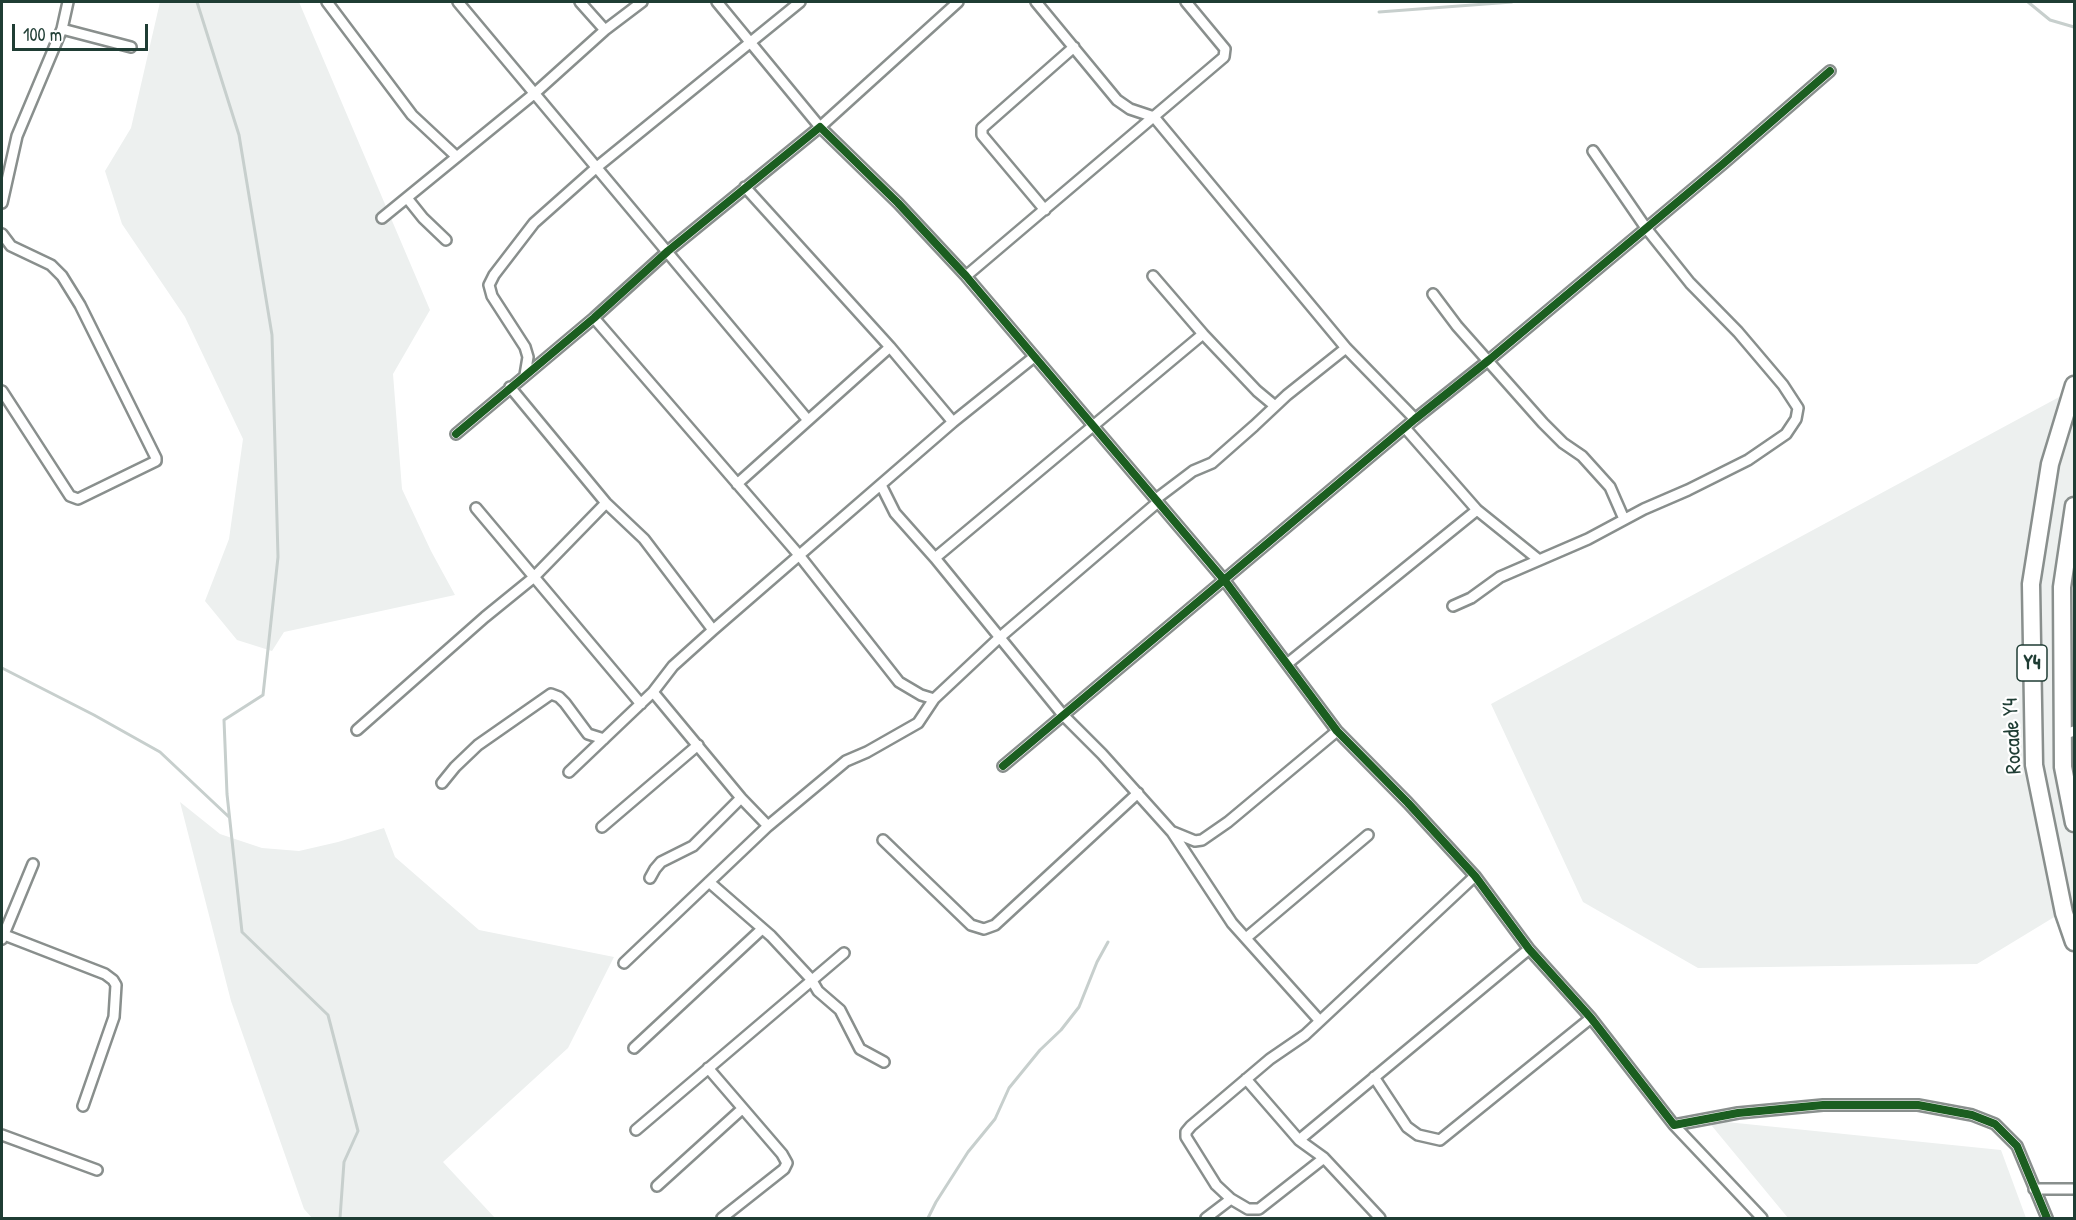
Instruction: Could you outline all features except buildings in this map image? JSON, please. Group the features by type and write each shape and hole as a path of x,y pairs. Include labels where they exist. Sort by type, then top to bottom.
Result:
{"highway":[{"name":"Rocade Y4","path":"2074,385 2050,464 2031,584 2034,765 2064,913 2074,942"},
{"name":"Y4","path":"2074,506 2062,587 2069,733 2063,767 2074,823"}],"street":[{"path":"2,203 17,136 62,30 68,2"},
{"path":"327,2 412,115 457,157"},
{"path":"458,2 807,419"},
{"path":"580,2 605,30"},
{"path":"382,218 535,93 605,30 642,2"},
{"path":"717,2 820,127 898,204 966,276 1091,426 1225,581 1337,731 1475,876 1529,949 1591,1018 1674,1125 1762,1218"},
{"path":"525,375 528,357 525,347 492,296 489,285 494,275 534,223 597,167 800,2"},
{"path":"456,434 594,318 668,251 820,127 958,2"},
{"path":"1036,2 1117,100 1130,109 1154,117 1346,348 1415,419"},
{"path":"966,276 1224,57 1225,49 1186,2"},
{"path":"62,30 131,47"},
{"path":"1045,210 981,135 982,128 1074,47"},
{"path":"1003,766 1406,429 1415,419 1489,360 1830,71"},
{"path":"1453,606 1471,598 1500,577 1588,539 1624,519 1748,460 1786,434 1796,419 1798,408 1783,385 1738,332 1690,283 1646,228 1593,152"},
{"path":"745,188 890,347 953,422"},
{"path":"407,198 423,218 446,240"},
{"path":"2,234 11,246 51,265 62,276 80,305 156,461 78,499 74,498 70,496 2,391"},
{"path":"1153,276 1203,334 1257,391 1275,406"},
{"path":"1433,294 1457,326 1543,423 1563,443 1582,456 1610,487 1624,519"},
{"path":"594,318 799,555 899,682 921,695 934,699"},
{"path":"935,558 1203,334"},
{"path":"737,484 890,347"},
{"path":"624,963 768,826 846,761 867,752 918,723 934,699 999,638 1157,501 1172,485 1192,471 1212,463 1287,395 1346,348"},
{"path":"569,772 653,692 673,666 713,630 953,422 1034,357"},
{"path":"510,387 606,502 644,539 713,630"},
{"path":"1406,429 1477,510 1539,560"},
{"path":"881,485 895,513 935,558 1063,715 1081,731 1172,832 1232,923 1319,1020"},
{"path":"357,730 485,617 533,578 606,502"},
{"path":"476,508 641,704"},
{"path":"1287,664 1477,510"},
{"path":"653,692 741,798 768,826"},
{"path":"442,783 478,745 551,694 559,697 565,703 588,734 604,739"},
{"path":"1172,832 1195,841 1202,840 1228,822 1337,731"},
{"path":"602,827 698,745"},
{"path":"883,840 971,925 984,929 995,925 1138,793"},
{"path":"650,878 661,862 693,846 741,798"},
{"path":"1246,938 1368,835"},
{"path":"33,864 2,936 105,974 116,985 114,1017 83,1106"},
{"path":"1324,1158 1259,1209 1248,1209 1231,1199 1216,1185 1186,1137 1186,1132 1270,1059 1305,1035 1475,876"},
{"path":"709,882 762,929 812,979 818,991 845,1017 860,1049 884,1062"},
{"path":"634,1048 762,929"},
{"path":"1299,1140 1529,949"},
{"path":"636,1130 844,953"},
{"path":"1374,1077 1407,1127 1418,1135 1440,1140 1591,1018"},
{"path":"708,1068 782,1154 787,1163 784,1169 722,1218"},
{"path":"1246,1079 1299,1140 1324,1158 1377,1217"},
{"path":"1674,1125 1738,1113 1823,1106 1918,1105 1972,1115 1995,1124 2017,1146 2048,1218"},
{"path":"657,1186 742,1109"},
{"path":"2,1135 97,1170"},
{"path":"2034,1189 2074,1189"},
{"path":"1206,1218 1231,1199"}],"shaded area":[{"path":"160,2 299,2 430,310 393,374 402,489 455,595 284,632 272,651 237,640 205,601 229,539 243,439 185,317 122,224 105,171 131,128"},
{"path":"2074,389 2074,905 1977,964 1698,968 1583,902 1491,704"},
{"path":"180,802 220,834 262,848 299,851 384,828 395,857 479,930 614,957 568,1048 443,1162 495,1218 312,1218 304,1209 231,1001"},
{"path":"1707,1120 2001,1150 2026,1218 1788,1218"}],"waterway":[{"path":"197,2 239,135 272,335 278,557 263,695 224,720 227,794 242,932 328,1015 358,1131 344,1162 340,1218"},
{"path":"1379,12 1512,2"},
{"path":"2028,2 2050,20 2074,27"},
{"path":"2,668 160,752 229,817"},
{"path":"928,1218 968,1152 995,1119 1009,1088 1079,1007 1097,962 1108,942"}],"cycle path":[{"path":"1003,766 1415,419 1724,163 1830,71"},
{"path":"456,434 594,318 668,251 820,127 898,203 966,276 1225,581 1337,731 1475,876 1529,949 1591,1018 1674,1125 1738,1113 1823,1105 1918,1105 1972,1115 1995,1124 2017,1146 2047,1218"}]}
